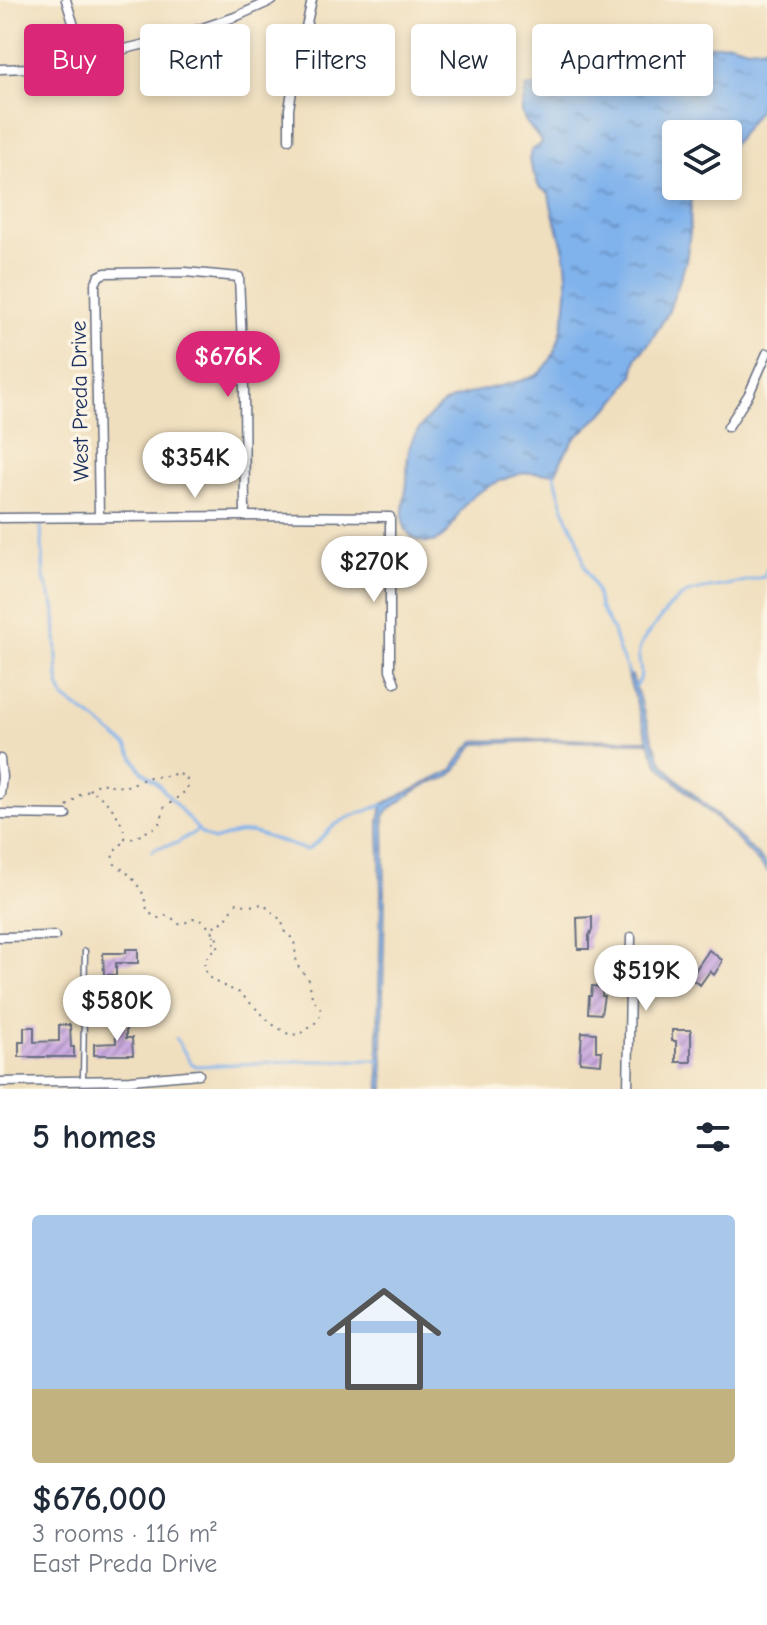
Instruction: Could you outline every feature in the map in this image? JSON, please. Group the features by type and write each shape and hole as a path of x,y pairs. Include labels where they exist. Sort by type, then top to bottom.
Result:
{"street":[{"path":"66,0 73,24"},
{"path":"124,49 175,37 235,17 273,0"},
{"path":"289,139 289,109 312,0"},
{"path":"0,69 24,68"},
{"name":"West Preda Drive","path":"99,517 95,284 99,276 105,273 185,272 239,277 240,281 245,516"},
{"path":"728,427 749,394 767,353"},
{"path":"0,518 390,517 390,670 395,683"},
{"path":"0,759 0,794"},
{"path":"0,814 62,815"},
{"path":"0,937 55,936"},
{"path":"628,1089 631,937"},
{"path":"0,1082 130,1080 199,1074"}],"lane":[{"path":"83,1081 85,951"}],"path":[{"path":"62,815 82,793 99,783 124,787 155,776 177,773 186,777 187,790 164,808 157,826 125,840 115,850 113,861 127,872 142,892 150,914 157,918 170,916 181,925 198,919 214,934"},
{"path":"89,791 102,797 123,823 125,840"},
{"path":"237,903 250,906 263,904 278,915 284,931 294,940 295,960 309,980 312,997 320,1008 318,1019 300,1034 293,1036 285,1033 240,993 207,976 204,962 213,952 214,934 237,903"},
{"path":"208,927 222,923"}],"water":[{"path":"729,43 748,48 767,46 767,103 742,132 742,120 662,120 662,200 691,200 690,232 686,261 668,313 637,357 633,375 611,406 575,438 556,472 526,473 497,482 466,503 439,540 421,542 415,539 405,527 403,512 409,450 418,430 448,401 537,375 553,356 561,332 567,269 549,193 539,187 529,161 531,151 542,143 522,113 526,87 532,86 532,96 713,96 713,45"},
{"path":"627,673 632,676 662,762 767,865 767,871 720,822 665,772 658,764 649,742 476,744 452,774 412,793 384,816 384,1089 380,1089 379,820 383,804 451,771 475,741 648,740"}],"building":[{"path":"592,917 589,949 578,949 577,918"},
{"path":"126,949 138,949 138,963 116,963 116,975 104,975 103,953 126,953"},
{"path":"709,950 722,962 714,975 710,971 700,985 690,978"},
{"path":"592,986 603,987 601,1014 588,1013"},
{"path":"126,1019 126,1038 132,1038 133,1055 94,1055 94,1044 116,1043 115,1020"},
{"path":"59,1025 70,1025 74,1057 19,1057 19,1042 24,1042 24,1027 34,1027 34,1042 59,1041"},
{"path":"672,1030 691,1030 691,1062 676,1062 676,1041 672,1041"},
{"path":"582,1032 596,1033 596,1051 602,1051 601,1064 580,1062"}],"waterway":[{"path":"554,473 585,567 629,674"},
{"path":"41,526 44,579 55,614 61,693 127,746 141,770 157,783 201,833 213,840 252,832 306,850 341,822 383,805"},
{"path":"636,686 641,675 641,645 667,609 688,593 764,577 767,569"},
{"path":"152,852 156,848 177,843 198,830"},
{"path":"176,1038 190,1062 196,1066 380,1060"}]}
